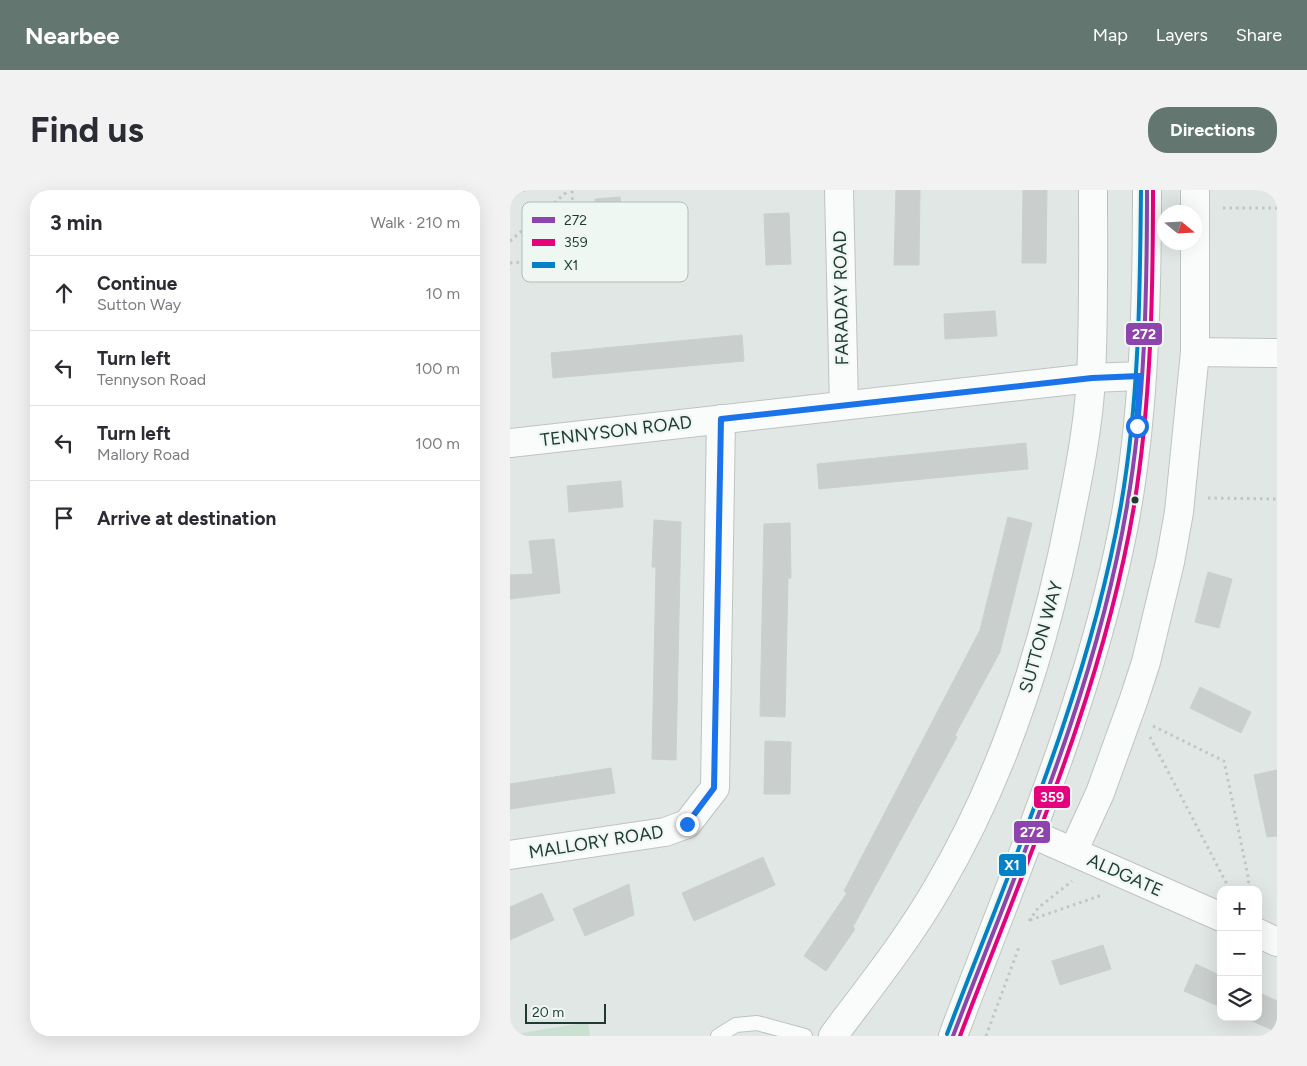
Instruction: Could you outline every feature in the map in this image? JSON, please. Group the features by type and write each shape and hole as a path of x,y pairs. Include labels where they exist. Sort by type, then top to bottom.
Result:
{"street":[{"name":"FARADAY ROAD","path":"839,190 844,405"},
{"name":"SUTTON WAY","path":"833,1036 938,889 971,826 1003,755 1034,665 1060,572 1081,461 1092,378 1093,190"},
{"path":"953,1036 1075,709 1119,548 1134,444 1146,311 1147,190"},
{"path":"1076,863 1146,662 1170,562 1179,512 1194,352 1204,199"},
{"path":"1194,352 1277,353"},
{"name":"TENNYSON ROAD","path":"510,443 1092,378 1140,376"},
{"name":"MALLORY ROAD","path":"510,855 665,832 687,824 714,788 721,419"},
{"name":"ALDGATE","path":"1030,833 1076,863 1217,916"},
{"path":"1262,936 1277,942"}],"lane":[{"path":"718,1036 736,1025 757,1023 805,1036"}],"path":[{"path":"510,191 527,190"},
{"path":"557,202 571,190"},
{"path":"1204,199 1277,208"},
{"path":"510,241 522,231"},
{"path":"1200,498 1277,500"},
{"path":"1149,724 1224,761 1248,881 1246,886"},
{"path":"1148,732 1228,886"},
{"path":"1026,928 1038,908 1076,863"},
{"path":"1030,920 1107,893"},
{"path":"986,1036 1020,946"}],"green space":[{"path":"588,1022 590,1036 510,1036 510,1035"}],"building":[{"path":"896,190 920,190 919,265 894,265"},
{"path":"1023,190 1047,190 1046,263 1022,263"},
{"path":"620,197 620,202 595,202 595,199"},
{"path":"789,213 791,264 766,265 764,214"},
{"path":"995,311 997,336 945,339 944,314"},
{"path":"742,335 744,361 553,378 551,353"},
{"path":"1026,443 1028,469 819,489 817,464"},
{"path":"621,481 623,507 569,512 567,486"},
{"path":"1008,517 1032,523 1000,652 955,735 957,737 853,927 855,929 826,971 804,956 847,893 844,891 980,630"},
{"path":"654,520 681,522 676,760 652,759 656,567 652,567"},
{"path":"790,523 791,578 788,578 785,717 760,716 764,524"},
{"path":"554,539 560,593 510,599 510,575 533,574 529,541"},
{"path":"1208,572 1232,579 1219,628 1195,622"},
{"path":"1200,687 1251,712 1241,733 1190,708"},
{"path":"765,741 791,742 790,794 764,794"},
{"path":"611,768 615,793 510,809 510,784"},
{"path":"1277,770 1277,836 1267,837 1254,775"},
{"path":"763,857 775,885 694,921 682,893"},
{"path":"629,884 634,915 585,936 573,909"},
{"path":"542,893 554,920 510,940 510,907"},
{"path":"1103,945 1111,969 1060,985 1052,961"},
{"path":"1196,964 1217,974 1217,1005 1184,991"},
{"path":"1262,994 1277,1001 1277,1032 1252,1021 1262,1021"}],"transit line":[{"name":"X1","path":"947,1034 1047,773 1090,641 1107,573 1121,505 1132,427 1139,308 1141,190"},
{"name":"272","path":"953,1036 1029,841 1076,709 1113,575 1127,506 1138,428 1144,348 1147,190"},
{"name":"359","path":"960,1036 1036,841 1083,709 1120,575 1134,506 1144,428 1150,349 1153,190"}],"route":[{"path":"687,824 701,809 714,788 717,733 721,419 1092,378 1140,376 1137,426"}]}
